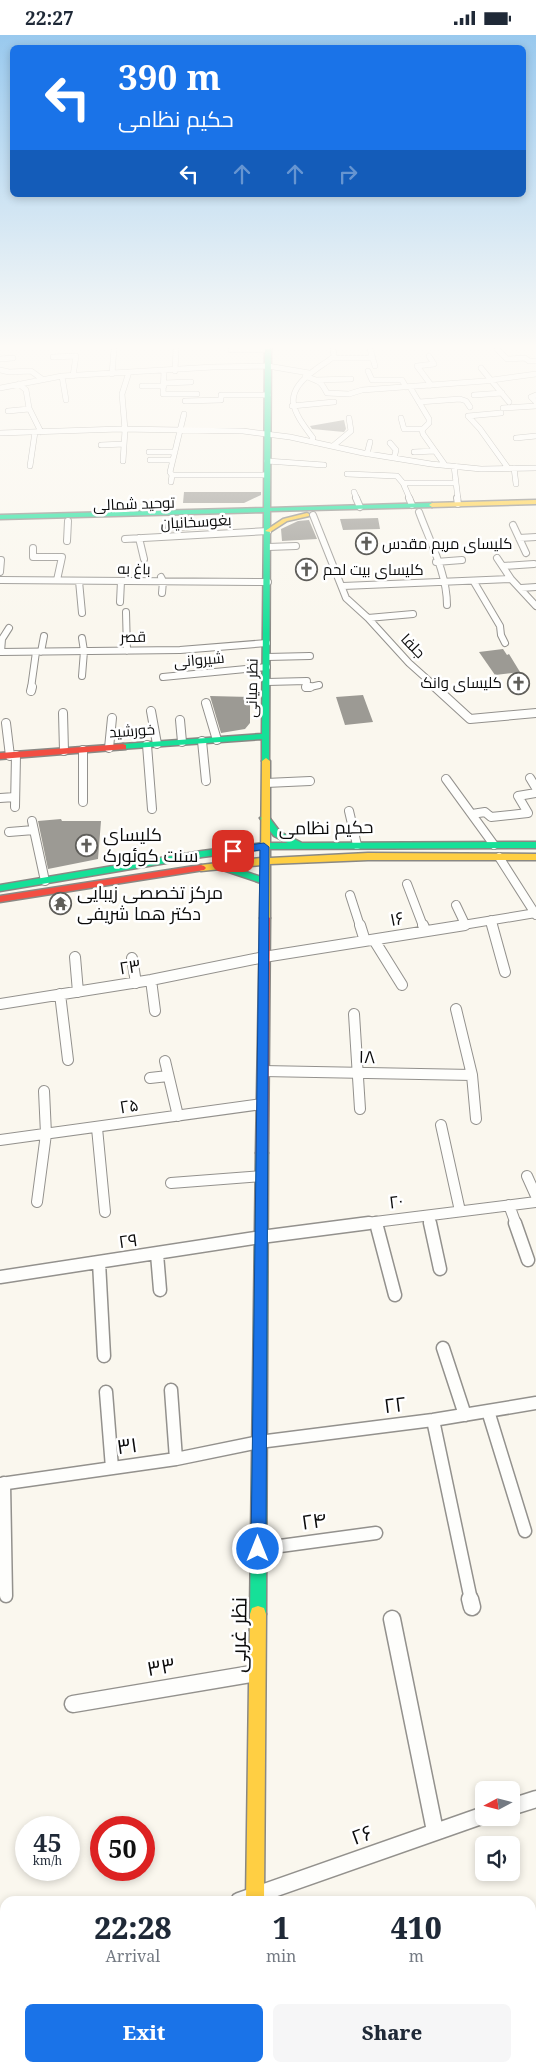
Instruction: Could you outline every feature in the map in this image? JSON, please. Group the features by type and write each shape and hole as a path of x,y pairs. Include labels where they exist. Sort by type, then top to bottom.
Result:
{"main road":[{"name":"نظر میانی","path":"265,860 268,582 267,444"},
{"path":"224,511 260,501 267,491"},
{"path":"268,513 310,515 415,509 458,504 536,502"},
{"path":"268,513 360,507 536,509"},
{"name":"توحید شمالی","path":"0,517 224,511 268,513"},
{"name":"توحید شمالی","path":"0,523 268,513"},
{"path":"268,531 285,521 310,515"},
{"name":"خورشید","path":"9,756 266,736"},
{"path":"265,818 278,834 302,846"},
{"name":"حکیم نظامی","path":"0,888 202,854 264,847 536,845"},
{"name":"حکیم نظامی","path":"0,899 217,865 265,860 303,858 536,857"},
{"path":"217,865 264,881 283,867 303,858"},
{"name":"نظر غربی","path":"250,1896 257,1673 265,860"}],"street":[{"path":"30,466 35,444"},
{"path":"101,445 123,444"},
{"path":"123,461 124,444"},
{"path":"171,482 172,475 170,472 177,444"},
{"path":"307,448 310,444"},
{"path":"325,444 367,454 445,465 481,469 536,468"},
{"path":"367,454 369,444"},
{"path":"391,444 396,450 394,458"},
{"path":"431,444 445,465"},
{"path":"492,444 511,468 516,484"},
{"path":"149,451 175,452"},
{"path":"414,452 435,451"},
{"path":"150,460 173,460"},
{"path":"267,461 324,465"},
{"path":"454,466 458,504"},
{"path":"347,474 364,477 395,476 402,483 415,509 444,583 448,597 447,605"},
{"path":"172,475 267,475"},
{"path":"402,483 456,483"},
{"path":"354,492 360,507"},
{"name":"جلفا","path":"310,515 343,586 346,598 368,618 409,663 470,719 536,713"},
{"path":"67,541 68,521"},
{"path":"513,525 526,553"},
{"name":"بغوسخانیان","path":"125,539 268,531"},
{"path":"519,538 536,537"},
{"path":"139,538 144,559"},
{"path":"268,547 296,546"},
{"path":"33,548 33,557 58,555 62,557 57,581"},
{"path":"497,558 511,579 536,605"},
{"path":"0,572 2,560"},
{"path":"436,562 462,560"},
{"path":"503,566 534,564"},
{"path":"162,579 162,593"},
{"name":"باغ به","path":"0,580 121,581 162,579 268,582"},
{"path":"343,586 511,579"},
{"path":"79,581 82,613"},
{"path":"120,602 121,581"},
{"path":"474,582 500,626 501,635 505,643"},
{"path":"521,588 536,587"},
{"path":"126,612 127,651"},
{"path":"368,618 413,614"},
{"path":"1,652 2,639 9,628"},
{"path":"30,691 38,652 44,636"},
{"path":"82,638 84,651 82,676"},
{"name":"قصر","path":"1,652 165,650 267,643"},
{"path":"165,650 166,661"},
{"name":"شیروانی","path":"163,677 310,656"},
{"path":"267,682 307,681 306,688 319,685"},
{"path":"206,703 217,740"},
{"path":"152,711 152,809"},
{"path":"63,713 64,751"},
{"path":"109,748 112,718"},
{"path":"180,719 182,742"},
{"path":"6,723 15,807"},
{"path":"202,741 206,781"},
{"path":"83,801 84,750"},
{"path":"530,778 536,788"},
{"path":"446,779 494,845"},
{"path":"266,783 310,781"},
{"path":"472,814 485,812 491,817 528,813 518,796 536,793"},
{"path":"0,798 15,797"},
{"path":"350,811 357,845"},
{"path":"9,832 33,825 45,881"},
{"path":"500,857 536,914"},
{"path":"407,884 425,930"},
{"path":"350,895 369,941 402,985"},
{"path":"456,905 465,924"},
{"name":"۱۶","path":"264,957 369,941 425,930 536,914"},
{"path":"491,920 505,972"},
{"path":"75,957 78,991"},
{"name":"۲۳","path":"0,1004 136,983 264,957"},
{"path":"132,958 136,983"},
{"path":"151,980 155,1011"},
{"path":"60,994 68,1060"},
{"path":"456,1009 472,1075 476,1119"},
{"path":"354,1014 356,1073 360,1109"},
{"path":"165,1061 178,1116"},
{"name":"۱۸","path":"263,1071 472,1075"},
{"path":"150,1078 168,1076"},
{"path":"38,1201 46,1134 44,1091"},
{"name":"۲۵","path":"0,1140 97,1129 262,1104"},
{"path":"442,1125 460,1211"},
{"path":"97,1129 105,1212"},
{"path":"171,1183 262,1176"},
{"path":"527,1176 536,1196"},
{"name":"۲۰","path":"261,1237 536,1202"},
{"path":"508,1205 528,1260"},
{"path":"428,1216 440,1269"},
{"path":"376,1222 394,1295"},
{"name":"۲۹","path":"0,1277 261,1237"},
{"path":"157,1254 160,1290"},
{"path":"99,1262 104,1356"},
{"path":"444,1348 465,1415"},
{"path":"171,1390 176,1459"},
{"path":"106,1391 112,1468"},
{"name":"۲۲","path":"259,1442 433,1420 536,1403"},
{"path":"488,1411 525,1531"},
{"path":"433,1420 472,1607"},
{"name":"۳۱","path":"2,1483 176,1459 259,1442"},
{"path":"2,1483 6,1596"},
{"name":"۲۴","path":"258,1549 376,1533"},
{"path":"392,1619 435,1831"},
{"name":"۳۳","path":"73,1704 257,1673"},
{"path":"520,1804 536,1799"},
{"name":"۲۶","path":"261,1896 475,1818"}],"building":[{"path":"184,492 261,492 261,495 244,503 183,503"},
{"path":"378,518 380,529 343,530 340,519"},
{"path":"309,520 317,539 282,541 281,529 298,521"},
{"path":"206,522 207,529 162,532 162,523"},
{"path":"503,649 507,655 509,654 520,672 495,675 479,652"},
{"path":"363,695 373,722 345,725 336,697"},
{"path":"210,696 250,697 250,723 245,729 221,733"},
{"name":"کلیسای سنت کوئورک","path":"61,819 62,821 101,821 98,859 48,869 38,821"}],"traffic: fast":[{"path":"266,761 268,444"},
{"path":"0,517 432,505"},
{"path":"123,747 266,736"},
{"path":"265,818 277,834 298,844"},
{"path":"0,888 202,854 264,846 536,845"},
{"path":"223,867 264,881"},
{"path":"258,1614 262,1153"}],"traffic: slow":[{"path":"432,505 536,502"},
{"path":"268,531 285,520 307,515"},
{"path":"265,918 266,761"},
{"path":"201,868 326,857 536,857"},
{"path":"255,1896 258,1614"}],"traffic: jam":[{"path":"0,756 123,747"},
{"path":"0,899 201,868"},
{"path":"262,1153 265,918"}],"place":[{"name":"کلیسای مریم مقدس","path":"366,544"},
{"name":"کلیسای بیت لحم","path":"307,570"},
{"name":"کلیسای وانک","path":"518,683"},
{"name":"کلیسای سنت کوئورک","path":"87,845"},
{"name":"مرکز تخصصی زیبایی دکتر هما شریفی","path":"61,903"}],"route":[{"path":"233,851 264,847 258,1549"}]}
